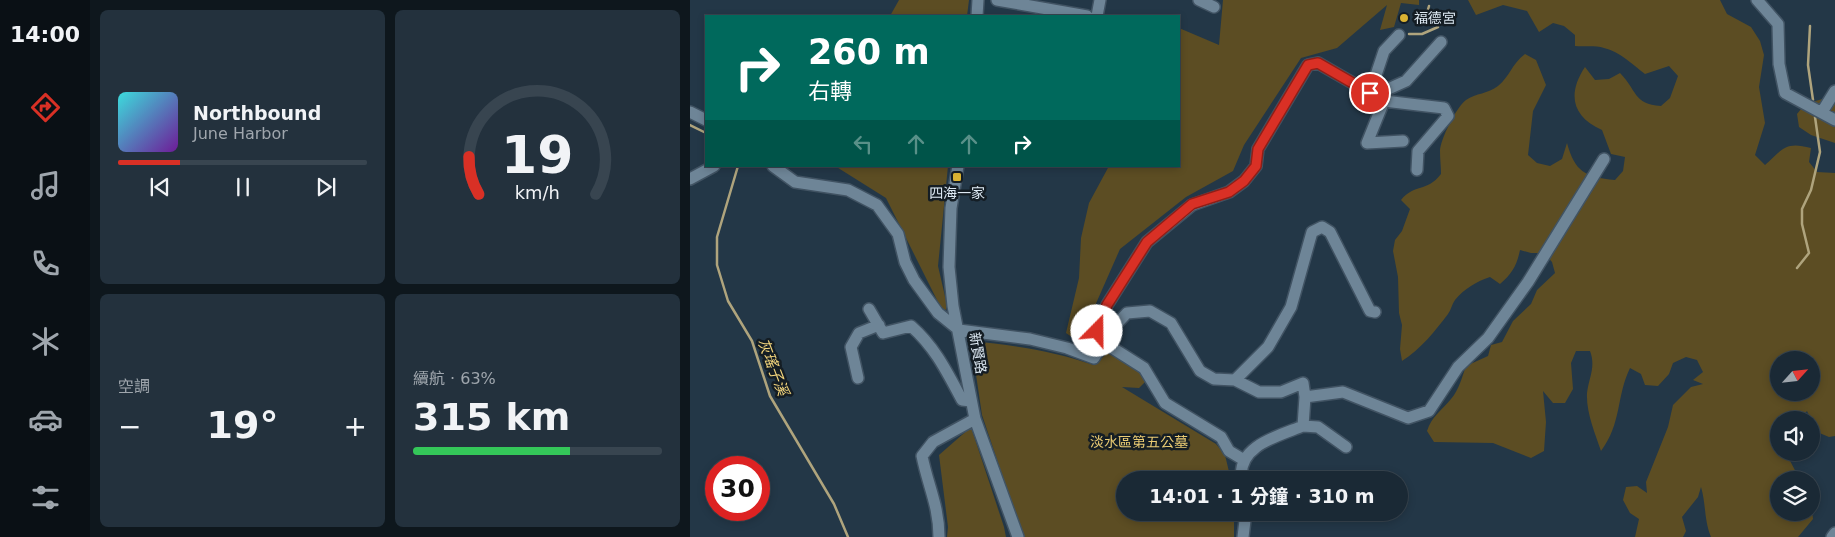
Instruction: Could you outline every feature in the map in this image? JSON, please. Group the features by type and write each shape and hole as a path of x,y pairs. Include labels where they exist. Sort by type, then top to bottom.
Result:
{"street":[{"path":"977,15 978,0"},
{"path":"997,0 1080,15"},
{"path":"1097,15 1100,0"},
{"path":"1200,0 1214,7"},
{"path":"1757,0 1778,24 1779,64 1785,93 1835,120"},
{"path":"1399,36 1384,51 1367,143 1403,142"},
{"path":"1376,96 1406,81 1441,42"},
{"path":"1087,356 1107,305 1147,242 1192,204 1229,192 1244,181 1256,166 1258,149 1308,65 1318,63 1376,96 1444,108 1448,116 1418,150 1417,170"},
{"path":"1822,112 1835,91"},
{"path":"690,112 705,120"},
{"path":"1305,398 1343,392 1408,418 1429,411 1458,367 1488,338 1528,282 1604,160"},
{"path":"690,179 712,167"},
{"path":"774,167 795,182 848,190 877,205 898,234 905,262 914,280 938,313 959,330 1030,339 1067,348 1094,358 1110,331 1128,313 1150,311 1171,323 1200,371 1214,379 1235,380 1260,392 1281,392 1303,383 1305,398 1303,426"},
{"name":"新賢路","path":"958,167 951,208 949,267 959,330 975,419 1018,537"},
{"path":"1235,380 1273,339 1291,307 1312,232 1322,226 1330,232 1370,311 1375,312"},
{"path":"869,309 883,333 910,326 926,340 941,361 962,400 971,401"},
{"path":"858,378 851,347 859,333 879,325"},
{"path":"1104,342 1144,368 1165,403 1221,437 1229,451 1244,460"},
{"path":"939,537 939,514 917,456 933,442 975,419"},
{"path":"1240,471 1244,460 1259,444 1303,426 1318,426 1346,447"},
{"path":"1243,537 1245,521"},
{"path":"1832,537 1835,533"}],"green space":[{"path":"899,0 969,0 967,15 891,15"},
{"path":"1223,0 1419,0 1419,5 1401,3 1394,27 1380,30 1387,5 1337,48 1301,58 1244,145 1233,171 1186,197 1120,249 1079,342 1066,333 1079,278 1081,238 1089,203 1108,167 1180,167 1180,28 1219,45"},
{"path":"1468,0 1720,0 1727,14 1751,27 1760,41 1764,55 1759,87 1765,123 1755,155 1765,165 1790,146 1811,148 1809,162 1817,172 1835,173 1835,436 1829,437 1820,433 1820,411 1770,411 1770,461 1790,461 1795,471 1770,471 1770,521 1811,521 1798,537 1711,537 1701,487 1698,497 1682,517 1686,531 1683,537 1635,537 1639,519 1630,513 1623,500 1626,487 1637,486 1647,493 1646,482 1668,427 1673,405 1691,387 1703,384 1693,380 1703,372 1697,360 1686,357 1673,363 1669,374 1658,386 1645,385 1641,374 1630,368 1616,420 1608,441 1601,451 1591,422 1587,400 1592,367 1590,351 1576,351 1571,363 1573,389 1565,403 1553,403 1543,391 1546,422 1544,451 1531,458 1493,443 1434,442 1427,431 1434,417 1456,392 1466,366 1488,356 1491,345 1502,342 1513,321 1531,304 1537,290 1555,273 1552,262 1544,253 1531,253 1520,250 1511,273 1500,284 1490,277 1467,289 1455,300 1448,314 1438,327 1415,351 1402,361 1400,349 1402,325 1399,313 1398,277 1393,251 1395,240 1402,231 1410,209 1401,200 1411,191 1430,184 1441,174 1441,146 1446,132 1462,103 1498,86 1525,54 1536,60 1546,85 1533,111 1528,155 1537,163 1550,166 1562,159 1567,143 1574,161 1583,171 1596,177 1615,180 1623,171 1625,157 1611,154 1602,130 1584,118 1576,104 1576,86 1585,67 1595,80 1609,79 1620,73 1640,99 1652,105 1661,106 1670,98 1678,76 1669,66 1645,74 1626,59 1610,50 1601,47 1575,46 1575,35 1564,26 1553,23 1539,32 1527,11 1503,5 1476,15"},
{"path":"1833,96 1835,99 1835,143 1811,135 1799,127 1797,114 1805,104"},
{"path":"837,167 948,167 938,266 947,305 946,310 941,308 886,198"},
{"name":"淡水區第五公墓","path":"971,341 1033,349 1094,365 1111,350 1149,378 1139,388 1122,387 1216,444 1225,455 1229,471 1116,471 1116,521 1234,521 1234,537 1023,537 982,415"},
{"path":"971,427 1006,537 947,537 948,527 939,455"}],"waterway":[{"path":"1409,34 1422,34 1438,27 1427,13 1429,6"},
{"path":"1810,26 1808,65 1813,100"},
{"path":"1797,268 1809,253 1802,224 1802,209 1811,190 1820,152 1815,117"},
{"name":"灰瑤子溪","path":"690,125 705,132"},
{"name":"灰瑤子溪","path":"738,167 717,237 717,265 728,301 752,341 770,396 834,504 848,537"}],"place":[{"name":"福德宮","path":"1404,18"},
{"name":"四海一家","path":"957,177"}],"route":[{"path":"1097,331 1107,305 1147,242 1174,217 1192,204 1229,192 1244,181 1256,166 1258,149 1308,65 1318,63 1370,93"}]}
